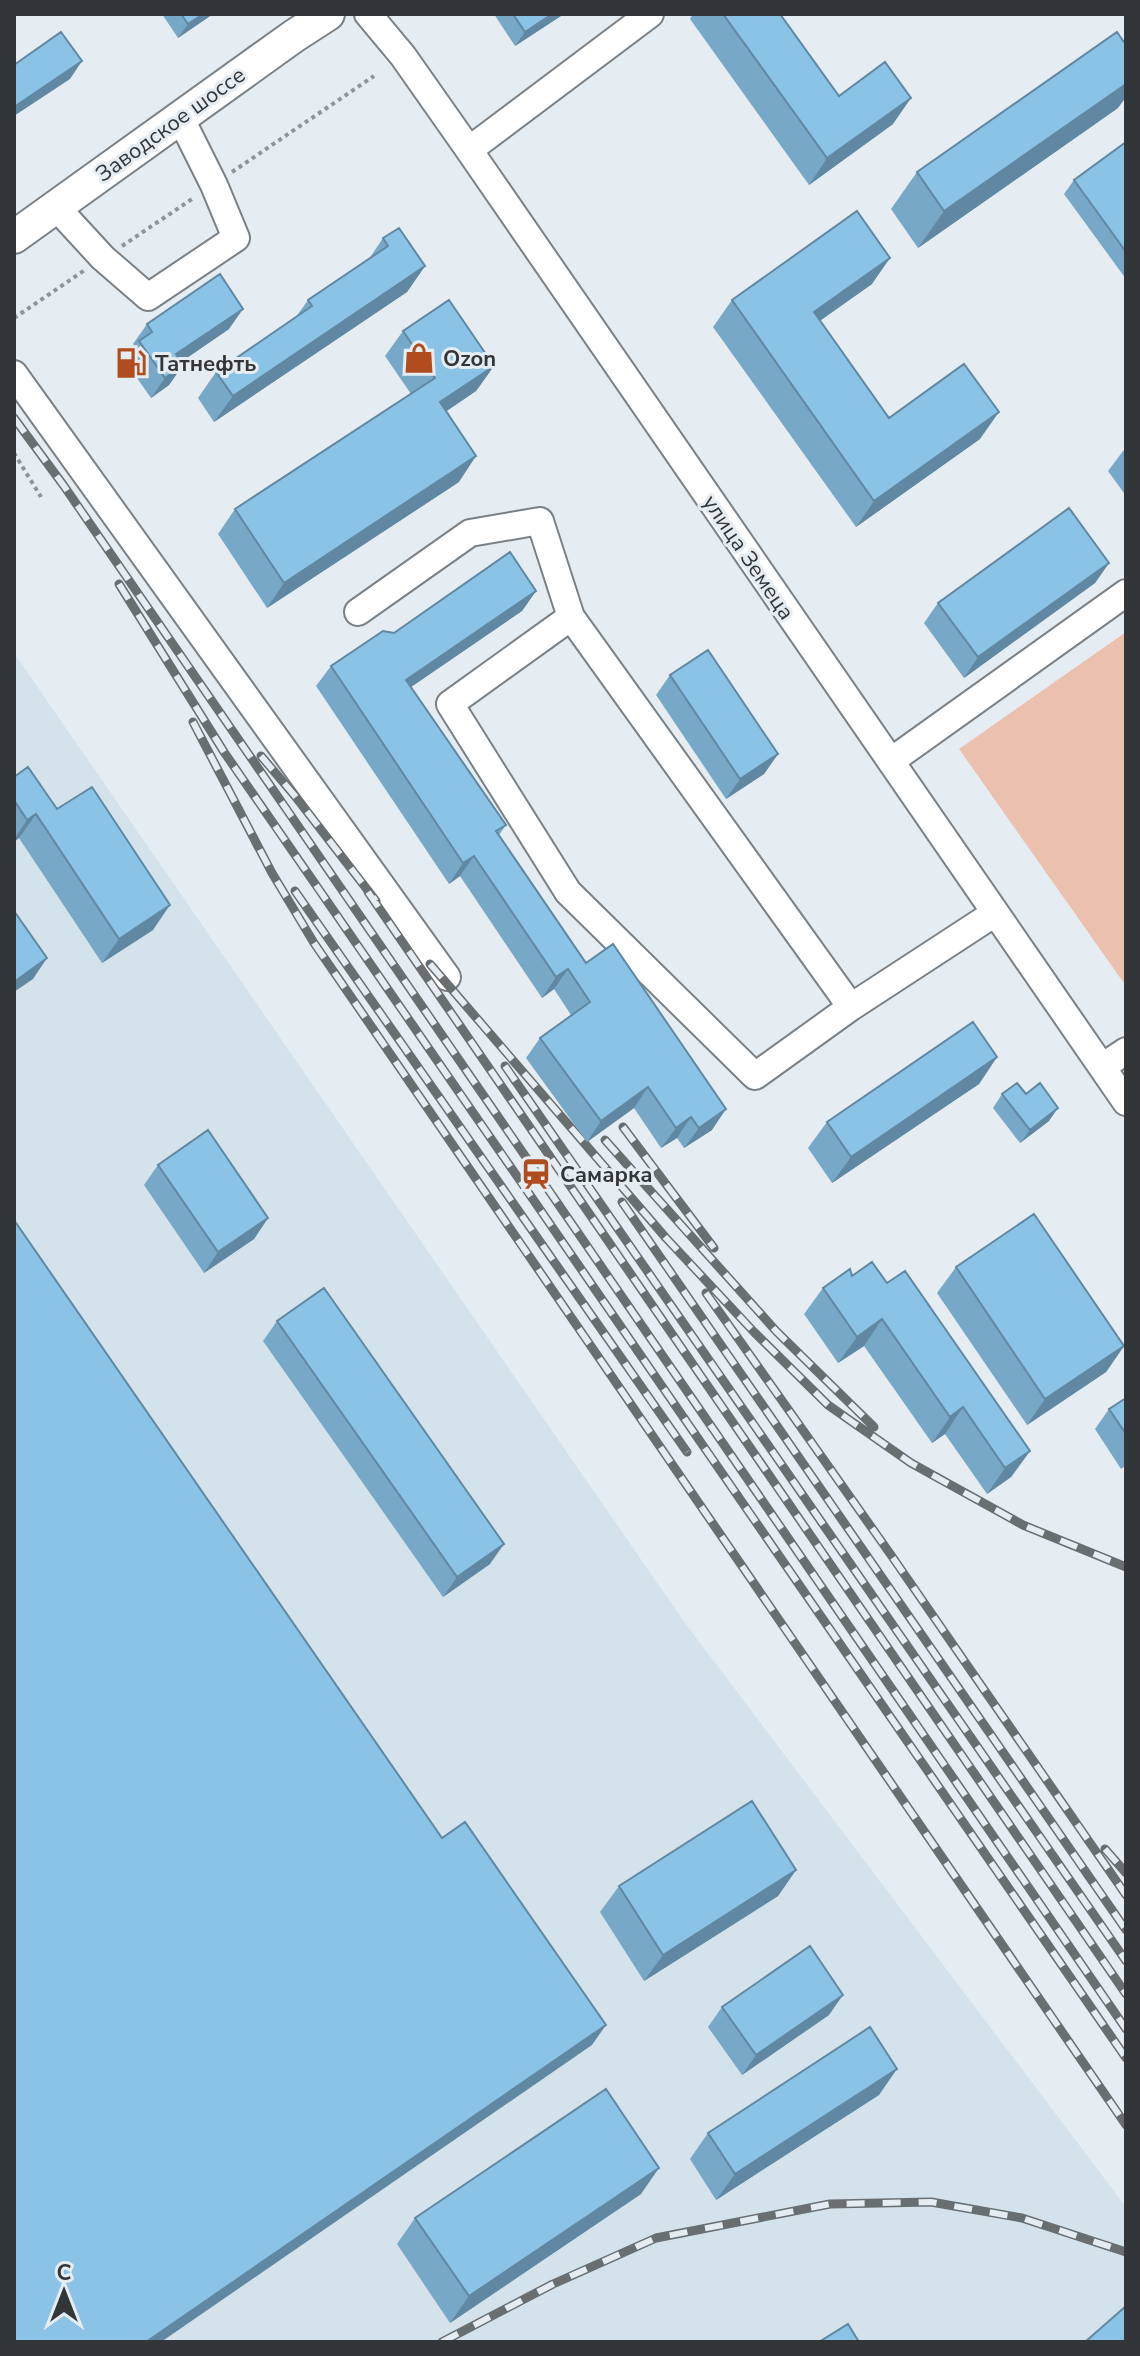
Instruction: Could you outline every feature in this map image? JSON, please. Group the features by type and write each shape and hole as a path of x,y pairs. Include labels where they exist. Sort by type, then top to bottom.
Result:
{"main road":[{"name":"Заводское шоссе","path":"14,237 328,14"}],"street":[{"name":"улица Земеца","path":"368,14 403,56 469,150 1126,1102"},
{"path":"469,150 650,14"},
{"path":"56,207 103,258 148,297 236,238 180,117"},
{"path":"14,374 447,977"},
{"path":"358,612 470,533 540,521 571,617 851,1007"},
{"path":"891,761 1126,593"},
{"path":"571,617 450,704 568,892 755,1076 851,1007 995,913"},
{"path":"1102,1067 1126,1051"}],"path":[{"path":"14,453 41,497"}],"shaded area":[{"path":"1126,632 1126,986 959,749"},
{"path":"14,653 685,1623 1126,2207 1126,2342 14,2342"}],"building":[{"path":"181,14 203,14 188,24"},
{"path":"513,14 552,14 525,32"},
{"path":"723,14 780,14 839,96 885,62 911,98 827,158"},
{"path":"61,32 82,61 14,107 14,65"},
{"path":"1117,32 1126,45 1126,84 944,211 917,172"},
{"path":"1126,142 1126,252 1074,180"},
{"path":"857,211 890,258 814,312 889,418 964,364 999,412 874,501 732,300"},
{"path":"399,228 425,266 233,396 216,372 312,306 308,300 388,246 383,238"},
{"path":"220,274 243,309 176,354 183,365 165,378 139,341 152,332 147,324"},
{"path":"449,300 494,366 440,402 476,456 284,583 235,509 435,378 403,331"},
{"path":"1069,508 1109,563 978,657 938,603"},
{"path":"510,552 536,591 406,680 506,825 496,831 586,963 613,944 726,1109 699,1128 691,1117 676,1128 648,1087 601,1121 540,1038 590,1002 568,969 556,977 474,856 463,863 331,666 383,631 394,633"},
{"path":"708,650 778,754 740,779 670,675"},
{"path":"28,767 57,809 92,787 170,905 119,939 36,814 27,820 14,800 14,777"},
{"path":"14,911 47,958 14,982"},
{"path":"973,1022 997,1057 851,1157 827,1122"},
{"path":"1017,1083 1026,1094 1040,1083 1058,1108 1030,1130 1002,1094"},
{"path":"208,1130 268,1218 218,1252 158,1165"},
{"path":"1034,1214 1124,1346 1045,1399 956,1267"},
{"path":"14,1220 442,1838 465,1822 606,2025 146,2342 14,2342"},
{"path":"872,1262 887,1283 905,1271 1030,1451 1005,1468 963,1407 950,1417 882,1319 857,1337 823,1288 850,1269 852,1276"},
{"path":"324,1288 504,1544 457,1577 277,1321"},
{"path":"1126,1398 1126,1434 1109,1409"},
{"path":"752,1801 796,1870 663,1955 619,1886"},
{"path":"810,1946 843,1995 756,2055 722,2007"},
{"path":"870,2027 897,2069 735,2174 708,2133"},
{"path":"606,2089 659,2168 469,2296 415,2218"},
{"path":"1126,2306 1126,2342 1085,2342"},
{"path":"848,2324 859,2342 819,2342"}],"railway":[{"path":"14,418 64,486 1126,2029"},
{"path":"119,584 224,752 1126,2058"},
{"path":"193,722 272,873 314,943 1126,2125"},
{"path":"261,756 376,901"},
{"path":"295,891 687,1452"},
{"path":"368,892 1126,1994"},
{"path":"430,964 666,1238 828,1405 911,1463 1023,1525 1126,1567"},
{"path":"505,1066 1126,1961"},
{"path":"623,1127 714,1248"},
{"path":"605,1140 776,1331 874,1427"},
{"path":"622,1202 1126,1930"},
{"path":"706,1293 1126,1895"},
{"path":"1105,1849 1126,1873"},
{"path":"442,2342 553,2284 656,2238 830,2204 931,2202 1022,2218 1126,2252"}],"place":[{"name":"Ozon","path":"419,358"},
{"name":"Татнефть","path":"131,363"},
{"name":"Самарка","path":"536,1174"}]}
